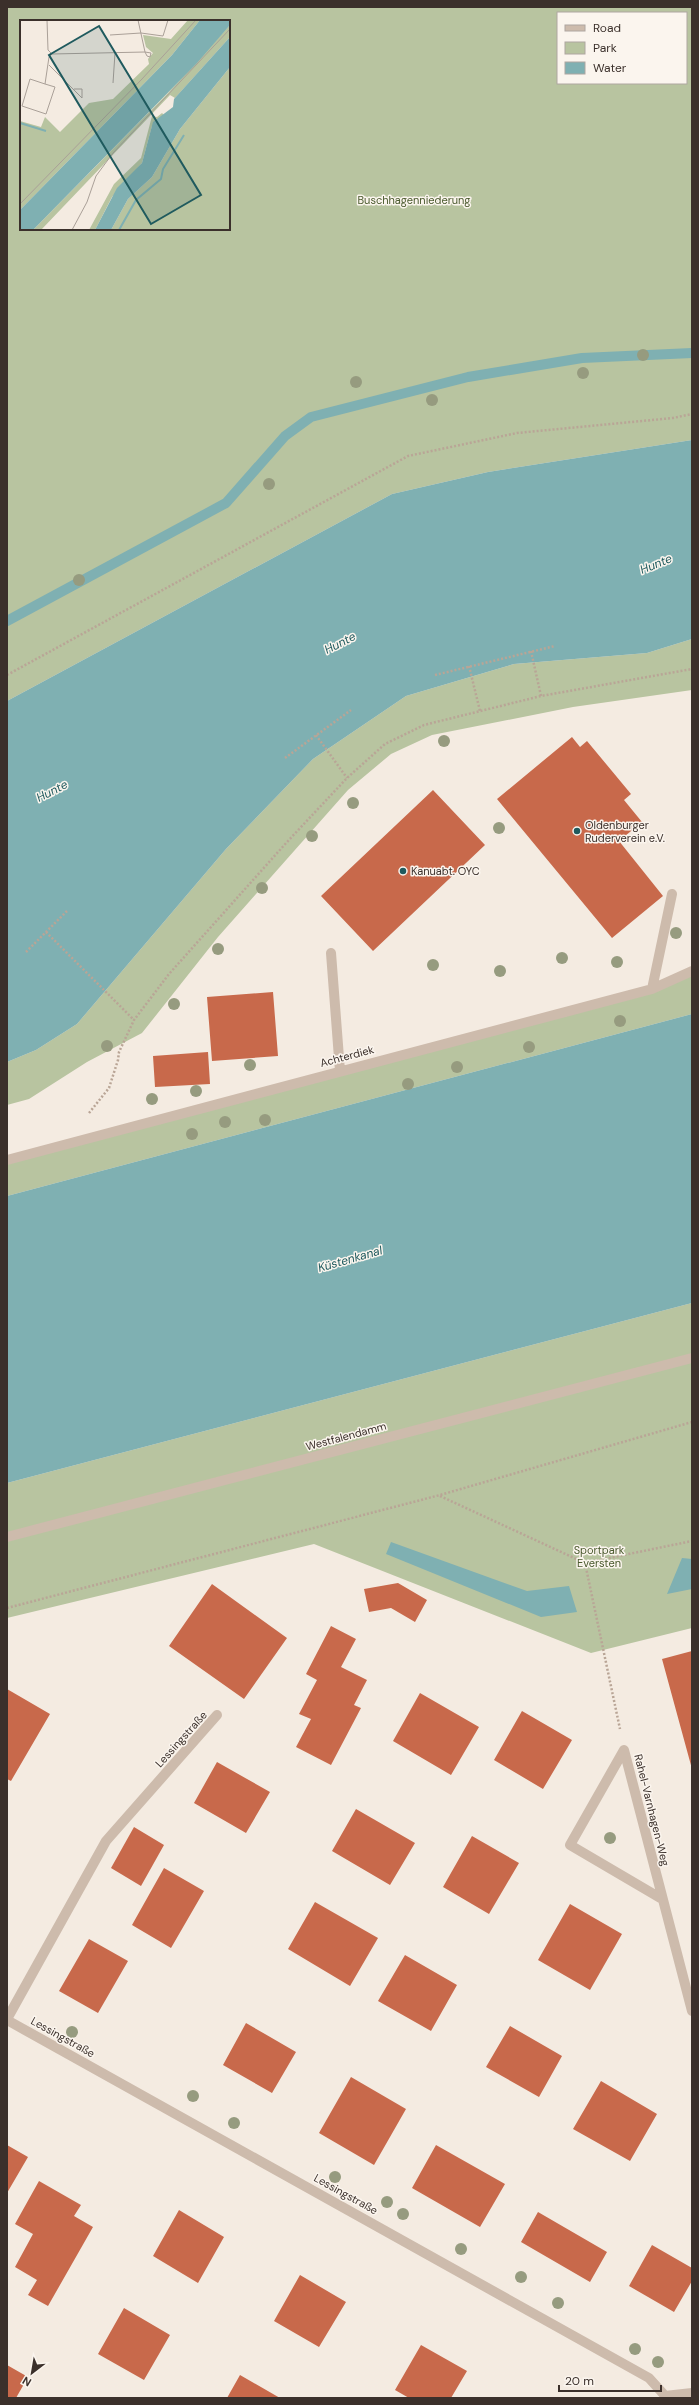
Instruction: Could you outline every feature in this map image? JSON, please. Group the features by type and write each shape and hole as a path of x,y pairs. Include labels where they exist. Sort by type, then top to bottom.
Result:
{"street":[{"path":"652,989 672,894"},
{"path":"331,953 340,1071"},
{"name":"Achterdiek","path":"7,1160 66,1143 652,989 692,971"},
{"name":"Westfalendamm","path":"7,1537 692,1358"},
{"name":"Lessingstraße","path":"217,1715 106,1841 7,2019 649,2378 666,2397"},
{"name":"Rahel-Varnhagen-Weg","path":"624,1750 570,1845 662,1899"},
{"name":"Rahel-Varnhagen-Weg","path":"624,1750 692,2011"},
{"path":"666,2397 692,2392"}],"path":[{"path":"7,675 408,456 517,433 673,418 692,414"},
{"path":"435,675 555,646"},
{"path":"530,651 541,696"},
{"path":"469,666 480,711"},
{"path":"66,1143 108,1088 118,1060 119,1052 134,1020 169,974 347,778 385,744 424,725 541,696 692,669"},
{"path":"285,758 351,710"},
{"path":"316,735 347,778"},
{"path":"26,952 67,911"},
{"path":"46,932 134,1020"},
{"path":"7,1608 440,1495 692,1422"},
{"path":"440,1495 585,1563 692,1541"},
{"path":"585,1563 624,1750"}],"green space":[{"name":"Buschhagenniederung","path":"7,7 692,7 692,440 488,472 392,494 7,701"},
{"path":"692,639 692,690 573,707 432,735 391,754 348,790 218,937 142,1033 87,1062 29,1099 7,1105 7,1062 36,1050 77,1024 226,849 313,759 406,696 514,664 647,653"},
{"path":"692,971 692,1014 7,1196 7,1159 652,989"},
{"name":"Sportpark Eversten","path":"692,1303 692,1628 591,1653 314,1544 7,1618 7,1483"}],"water":[{"name":"Hunte","path":"692,440 692,639 647,653 514,664 406,696 313,759 226,849 77,1024 36,1050 7,1062 7,701 392,494 488,472"},
{"name":"Küstenkanal","path":"692,1014 692,1303 7,1483 7,1196"},
{"path":"391,1542 527,1591 569,1586 577,1612 541,1617 386,1554"},
{"path":"682,1558 692,1559 692,1589 667,1594"}],"building":[{"name":"Oldenburger Ruderverein e.V.","path":"572,737 580,747 587,741 631,794 624,800 642,822 619,841 663,896 612,938 497,799"},
{"name":"Kanuabt. OYC","path":"433,790 485,845 373,951 321,896"},
{"path":"273,992 278,1056 212,1061 207,997"},
{"path":"208,1052 210,1084 155,1087 153,1056"},
{"path":"398,1583 427,1600 415,1622 391,1608 369,1612 364,1589"},
{"path":"212,1584 287,1638 244,1699 169,1646"},
{"path":"331,1626 356,1639 341,1667 367,1680 354,1705 361,1708 331,1765 296,1747 311,1719 299,1714 317,1680 306,1674"},
{"path":"692,1651 692,1769 662,1659"},
{"path":"7,1689 50,1714 11,1781 7,1779"},
{"path":"420,1693 479,1727 451,1775 393,1741"},
{"path":"522,1711 572,1740 543,1789 494,1760"},
{"path":"217,1762 270,1792 246,1833 194,1803"},
{"path":"356,1809 415,1843 390,1885 332,1851"},
{"path":"134,1827 164,1845 141,1886 111,1868"},
{"path":"472,1836 519,1863 489,1914 443,1887"},
{"path":"164,1868 204,1891 171,1948 132,1925"},
{"path":"315,1902 378,1938 350,1986 288,1949"},
{"path":"570,1904 622,1934 590,1990 538,1960"},
{"path":"89,1939 128,1961 98,2013 59,1991"},
{"path":"405,1955 457,1985 431,2031 378,2001"},
{"path":"246,2023 296,2052 272,2093 223,2065"},
{"path":"510,2026 562,2056 539,2097 486,2067"},
{"path":"351,2077 406,2109 374,2165 319,2133"},
{"path":"601,2081 657,2114 630,2161 573,2129"},
{"path":"7,2145 28,2157 7,2193"},
{"path":"436,2145 505,2184 480,2227 412,2188"},
{"path":"39,2181 81,2205 74,2216 93,2227 48,2306 28,2295 37,2280 15,2267 33,2234 15,2224"},
{"path":"179,2210 224,2237 198,2283 153,2256"},
{"path":"538,2212 607,2252 590,2282 521,2242"},
{"path":"652,2245 692,2268 692,2281 674,2312 629,2286"},
{"path":"300,2275 346,2302 319,2347 274,2321"},
{"path":"124,2308 170,2335 144,2380 98,2354"},
{"path":"421,2345 467,2371 451,2398 409,2398 395,2390"},
{"path":"7,2365 28,2377 16,2398 7,2398"},
{"path":"240,2375 280,2398 227,2398"}],"waterway":[{"path":"7,621 226,503 285,436 311,417 468,377 582,358 692,353"}],"place":[{"name":"Oldenburger Ruderverein e.V.","path":"577,831"},
{"name":"Kanuabt. OYC","path":"403,871"}]}
